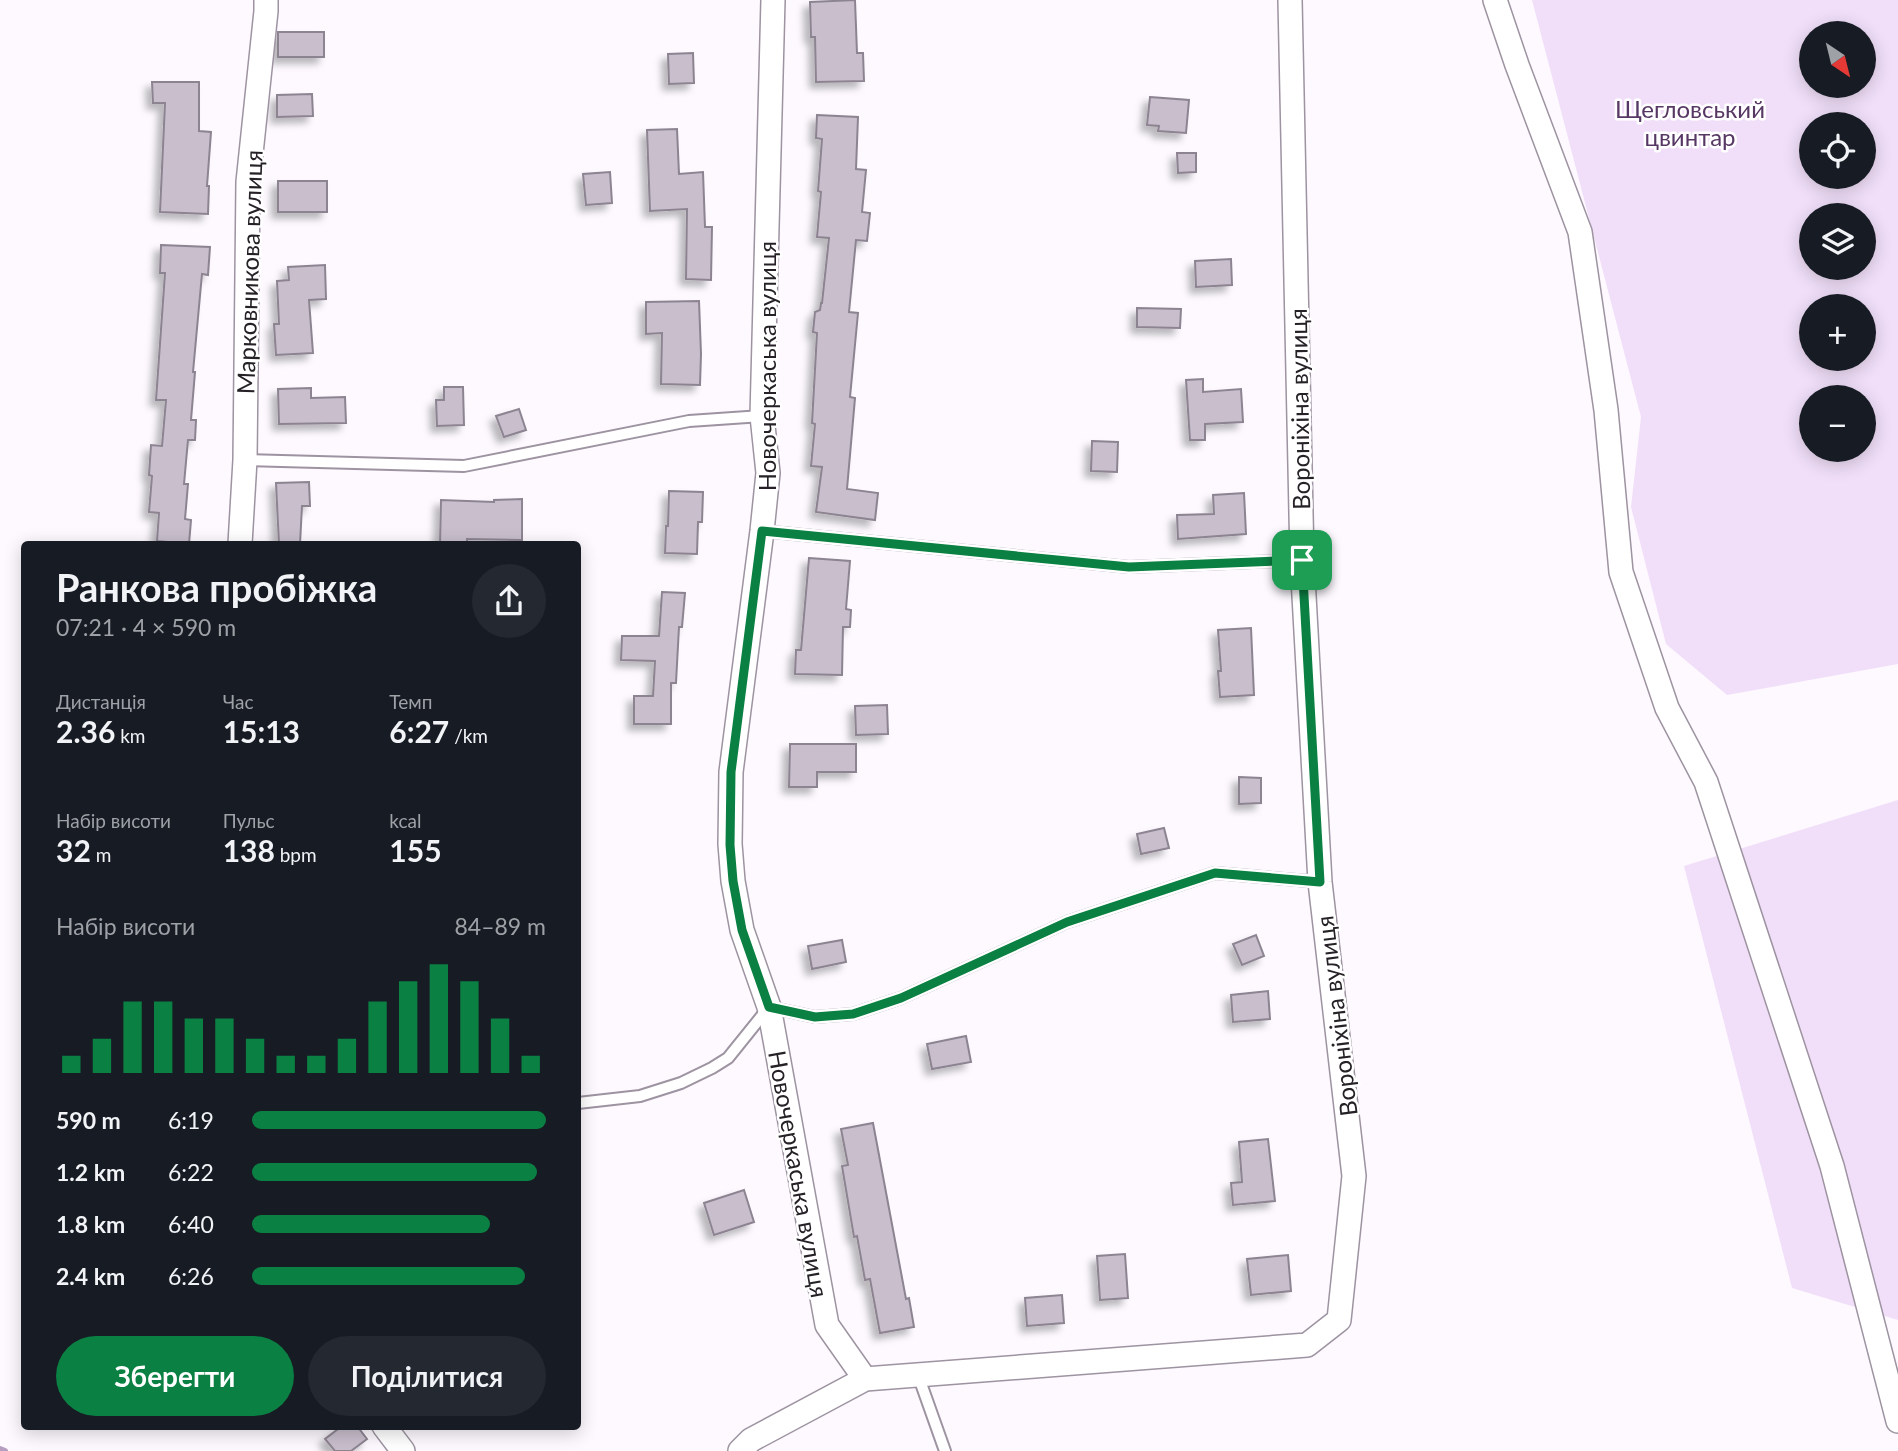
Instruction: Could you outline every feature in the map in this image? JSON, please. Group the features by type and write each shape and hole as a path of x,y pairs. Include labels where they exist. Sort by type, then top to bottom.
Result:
{"street":[{"name":"Марковникова вулиця","path":"240,541 245,460 248,182 265,0"},
{"name":"Новочеркаська вулиця","path":"773,0 762,416 768,473 731,772 730,845 742,930 769,1007 827,1325 865,1379"},
{"name":"Вороніхіна вулиця","path":"740,1451 751,1440 865,1379 1307,1345 1339,1320 1354,1176 1320,882 1302,560 1290,0"},
{"path":"1494,0 1580,232 1606,410 1621,572 1667,708 1706,782 1832,1166 1898,1421"},
{"path":"387,1430 403,1451"}],"lane":[{"path":"245,460 464,466 689,421 762,416"},
{"path":"762,531 1129,567 1302,560"},
{"path":"581,1103 640,1096 681,1083 712,1068 729,1058 769,1007 815,1017 853,1014 901,998 1067,922 1215,873 1320,882"},
{"path":"918,1375 945,1451"}],"green space":[{"name":"Щегловський цвинтар","path":"1532,0 1898,0 1898,664 1727,695 1666,644 1631,507 1641,417"},
{"path":"1898,800 1898,1320 1792,1288 1684,866"}],"building":[{"path":"855,0 857,53 863,53 864,81 816,82 815,37 811,37 810,2"},
{"path":"278,32 324,32 324,57 278,57"},
{"path":"693,53 694,83 669,84 668,54"},
{"path":"152,82 199,82 199,131 211,132 208,214 160,212 165,103 153,103"},
{"path":"312,94 313,116 277,117 277,95"},
{"path":"1150,97 1189,100 1186,133 1158,131 1159,126 1147,125"},
{"path":"817,115 858,117 856,169 866,170 862,212 870,213 867,241 856,240 849,312 858,313 850,397 855,398 847,489 878,493 875,520 816,512 822,467 811,466 815,424 812,423 817,333 813,332 815,312 820,310 822,303 829,238 817,237 822,139 816,138"},
{"path":"677,129 679,174 703,172 705,227 712,227 711,280 686,279 687,209 650,211 647,130"},
{"path":"1177,153 1196,153 1196,172 1178,173"},
{"path":"610,172 612,203 586,205 583,174"},
{"path":"278,181 327,181 327,212 278,212"},
{"path":"161,245 210,247 208,275 202,274 193,372 191,420 196,420 195,440 188,440 184,484 188,484 185,519 191,520 189,541 157,541 159,513 149,512 151,445 162,446 166,400 156,400 165,273 160,273"},
{"path":"1231,259 1232,285 1196,287 1195,261"},
{"path":"325,265 326,299 309,300 313,353 276,355 274,324 279,324 277,281 289,280 288,267"},
{"path":"699,301 700,385 661,384 662,333 646,334 646,302"},
{"path":"1137,308 1181,309 1180,328 1137,327"},
{"path":"1203,379 1203,392 1241,389 1243,422 1205,424 1205,440 1190,440 1186,380"},
{"path":"444,387 463,387 464,425 437,426 436,400 444,400"},
{"path":"311,388 311,398 345,397 346,423 279,424 278,389"},
{"path":"519,409 526,430 504,437 496,416"},
{"path":"1092,441 1118,442 1117,472 1091,471"},
{"path":"309,482 310,506 302,506 300,541 279,541 276,483"},
{"path":"669,491 703,492 697,554 665,553"},
{"path":"1244,493 1246,534 1178,539 1177,515 1214,514 1213,495"},
{"path":"522,499 522,540 440,541 441,500"},
{"path":"809,558 850,561 846,609 851,610 850,627 843,627 842,675 795,674 796,650 801,650"},
{"path":"662,592 685,593 682,627 679,627 676,683 671,683 671,724 634,724 634,696 653,696 655,661 621,660 622,636 659,636"},
{"path":"1251,628 1254,695 1220,697 1218,630"},
{"path":"887,705 888,734 856,735 855,706"},
{"path":"790,744 856,744 856,772 817,772 817,787 789,787"},
{"path":"1239,777 1261,778 1261,803 1239,804"},
{"path":"1164,828 1169,848 1141,854 1137,834"},
{"path":"1256,935 1264,956 1242,965 1233,944"},
{"path":"842,940 846,962 812,969 808,946"},
{"path":"1268,991 1270,1019 1233,1022 1231,995"},
{"path":"966,1036 971,1062 932,1069 927,1044"},
{"path":"873,1123 906,1299 909,1298 914,1327 880,1333 870,1279 865,1280 857,1236 854,1237 842,1166 848,1165 841,1129"},
{"path":"1268,1139 1275,1201 1233,1205 1231,1183 1242,1182 1239,1142"},
{"path":"744,1190 754,1222 714,1235 704,1203"},
{"path":"1125,1254 1128,1298 1100,1300 1097,1256"},
{"path":"1288,1255 1291,1291 1251,1295 1247,1259"},
{"path":"1062,1295 1064,1323 1027,1326 1025,1298"},
{"path":"337,1430 360,1430 367,1439 351,1451 335,1451 325,1439"}],"waterway":[{"path":"0,1449 5,1451"}],"route":[{"path":"762,531 1129,567 1302,560 1320,882 1215,873 1067,922 901,998 853,1014 815,1017 769,1007 742,930 730,845 731,772 762,531"}]}
